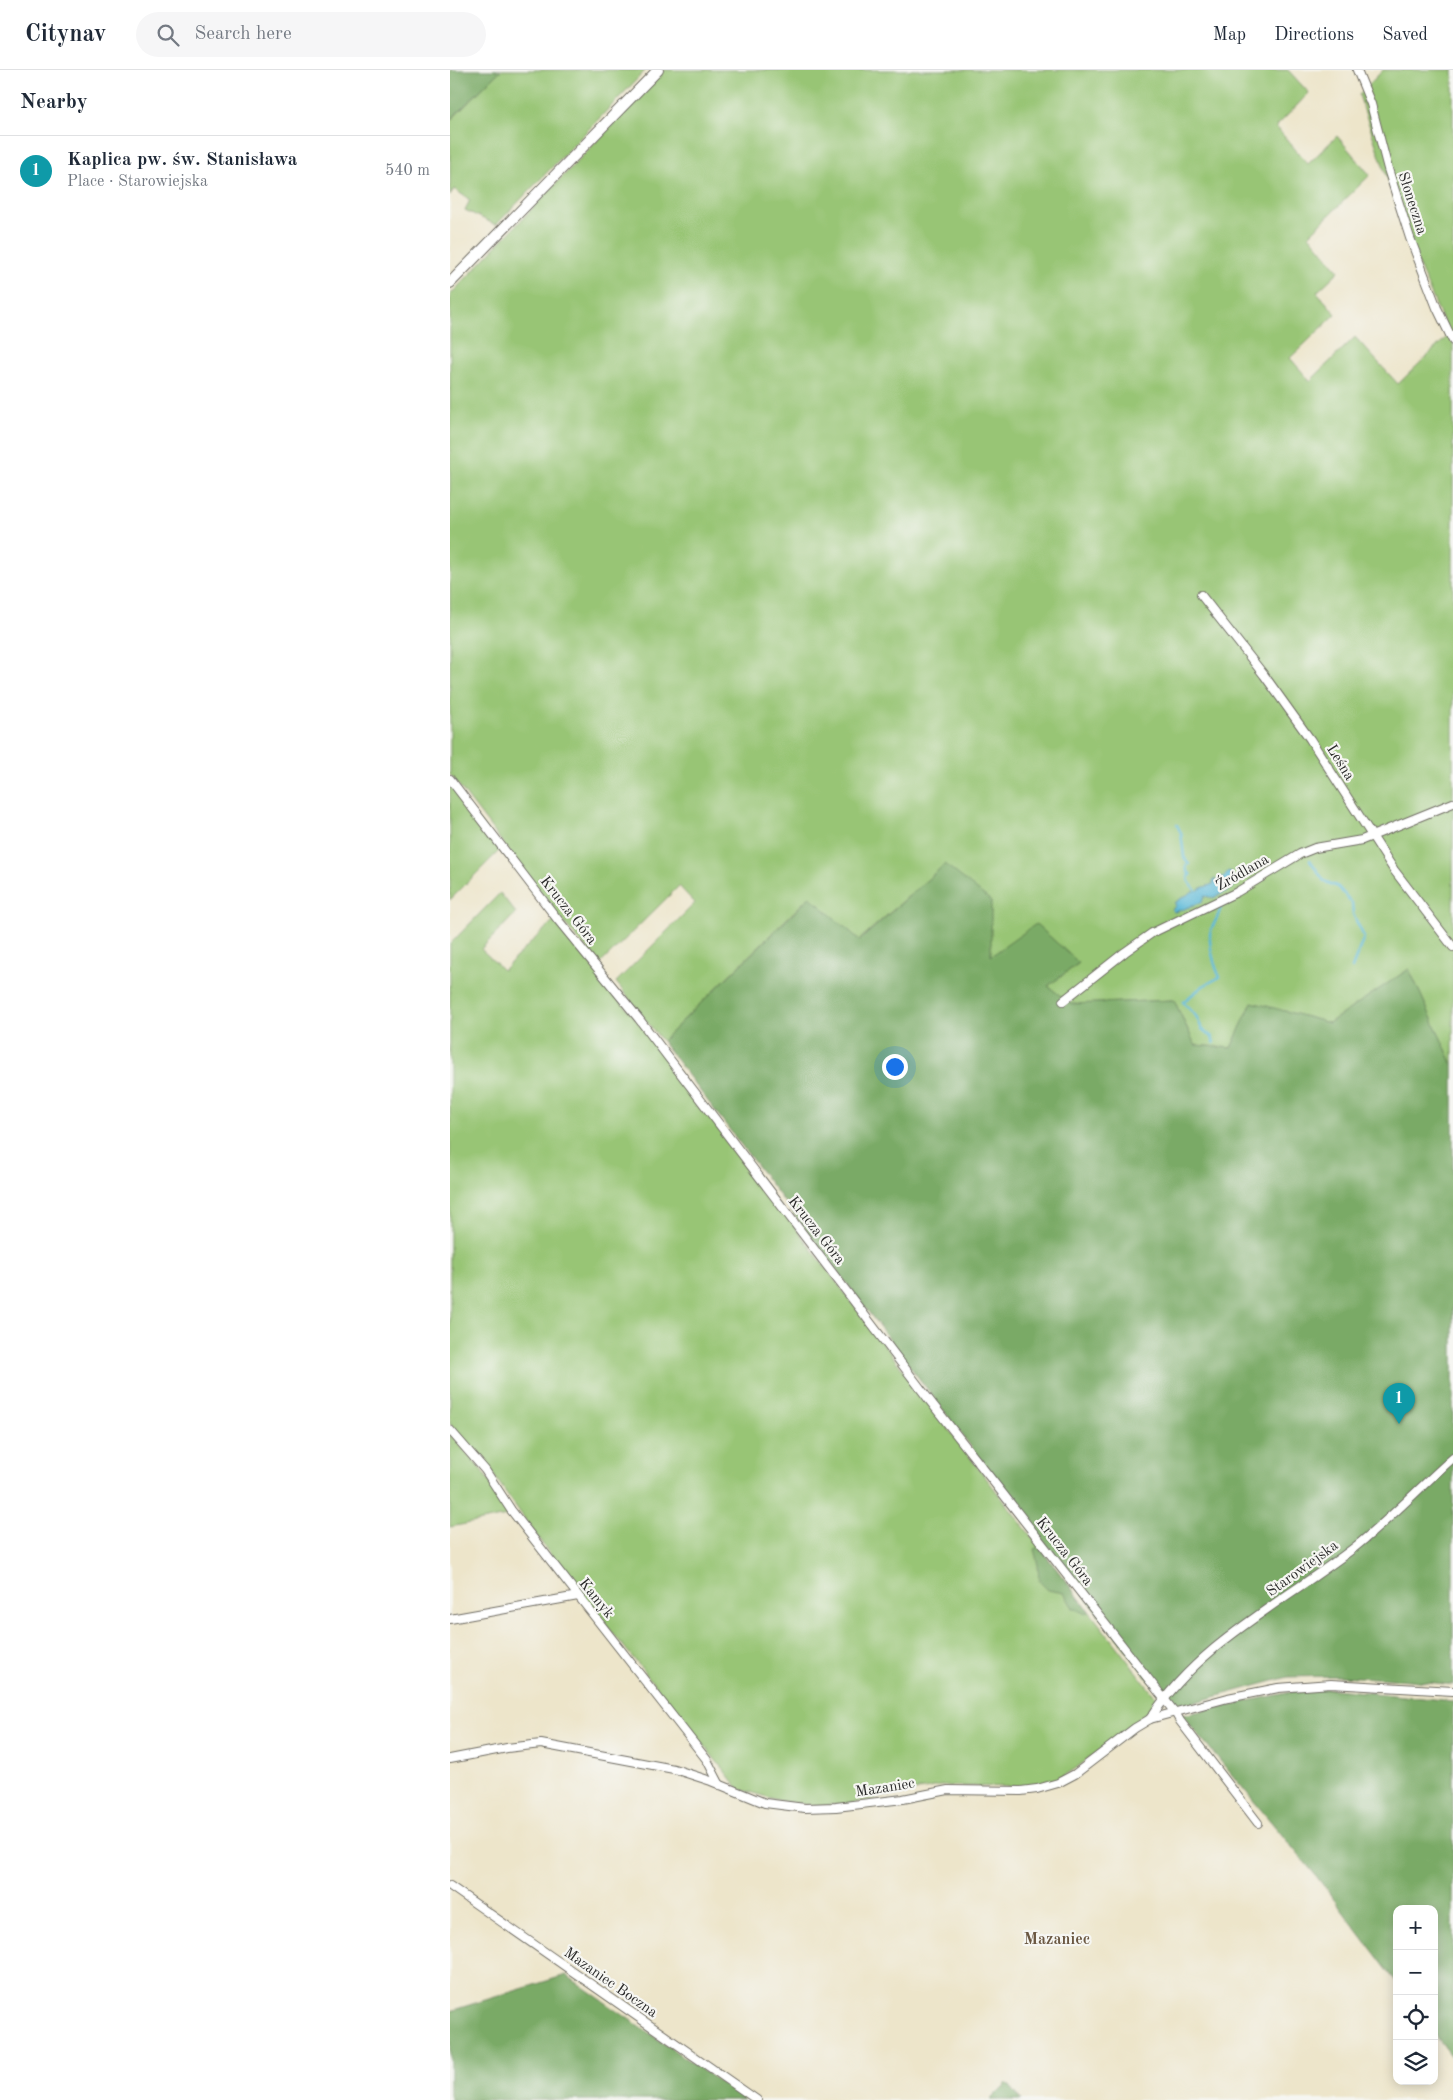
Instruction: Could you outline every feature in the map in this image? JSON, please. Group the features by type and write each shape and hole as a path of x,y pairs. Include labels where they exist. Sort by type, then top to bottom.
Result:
{"main road":[{"path":"450,283 658,70"}],"street":[{"name":"Słoneczna","path":"1357,70 1371,104 1388,169 1410,238 1437,308 1453,341"},
{"name":"Leśna","path":"1201,595 1248,654 1310,739 1372,837 1453,947"},
{"name":"Krucza Góra","path":"450,779 558,920 638,1019 930,1401 1176,1714"},
{"name":"Źródlana","path":"1063,1001 1152,933 1237,892 1300,854 1315,848 1372,837 1453,803"},
{"name":"Kamyk","path":"450,1430 485,1470 511,1510 707,1760 720,1785"},
{"name":"Starowiejska","path":"1150,1719 1164,1698 1192,1667 1214,1648 1356,1546 1453,1458"},
{"path":"450,1619 578,1596"},
{"name":"Mazaniec","path":"450,1759 506,1748 541,1744 662,1767 720,1785 765,1803 820,1808 854,1806 948,1790 1020,1791 1037,1789 1058,1783 1075,1774 1135,1728 1150,1719 1176,1714 1228,1698 1278,1688 1331,1684 1453,1691"},
{"path":"1176,1714 1258,1823"},
{"name":"Mazaniec Boczna","path":"450,1886 757,2100"}],"green space":[{"path":"450,70 501,70 450,120"},
{"path":"501,70 646,70 496,225 465,210 470,200 454,189 450,195 450,121"},
{"path":"664,70 1288,70 1309,93 1276,127 1308,164 1337,136 1370,175 1309,235 1339,271 1317,292 1336,314 1290,358 1310,381 1355,337 1398,384 1449,335 1410,245 1359,95 1383,70 1453,70 1453,1065 1409,969 1329,1023 1257,1004 1250,1008 1231,1048 1195,1045 1174,1000 1077,1004 1072,1007 1048,986 1079,963 991,956 945,864 859,940 809,897 662,1041 616,982 695,903 679,886 600,964 560,918 450,774 450,295"},
{"path":"450,784 501,849 450,900"},
{"path":"945,864 991,901 991,956 1036,924 1079,963 1048,986 1071,1004 1174,1000 1195,1045 1231,1048 1252,1002 1329,1023 1409,969 1453,1065 1453,1685 1340,1676 1288,1677 1177,1707 1163,1690 1151,1683 662,1041 810,897 860,940"},
{"path":"500,893 516,913 481,949 503,970 555,919 663,1053 928,1403 1158,1700 1138,1721 1075,1769 1057,1780 1035,1787 940,1786 852,1803 817,1806 781,1801 739,1789 554,1560 490,1470 450,1424 450,944"},
{"path":"450,1434 482,1471 511,1513 507,1516 450,1527"},
{"path":"1039,1547 1089,1611 1086,1614 1073,1608 1064,1593 1048,1590 1039,1581 1034,1549"},
{"path":"1315,1687 1453,1701 1453,2058 1438,2038 1438,1905 1393,1905 1393,1978 1317,1877 1182,1715"},
{"path":"566,1975 745,2100 450,2100 450,2011"},
{"path":"1007,2083 1022,2100 990,2100"}],"water":[{"path":"1228,871 1233,872 1230,876 1233,877 1231,881 1235,883 1233,888 1213,898 1205,896 1202,902 1180,910 1174,912 1172,910 1176,905 1174,903 1193,891 1213,884 1213,879 1216,879 1216,882 1220,881 1219,877 1223,878"}],"waterway":[{"path":"1177,825 1181,833 1184,857 1189,864 1186,866 1187,871 1191,875 1188,876 1189,882 1197,892"},
{"path":"1310,860 1324,881 1338,887 1352,903 1353,914 1364,937 1352,968"},
{"path":"1214,1043 1212,1037 1202,1029 1196,1016 1183,1002 1203,986 1220,977 1212,954 1210,935 1221,905"}],"place":[{"name":"Kaplica pw. św. Stanisława","path":"1399,1424"}],"district":[{"name":"Mazaniec","path":"1057,1938"}]}
